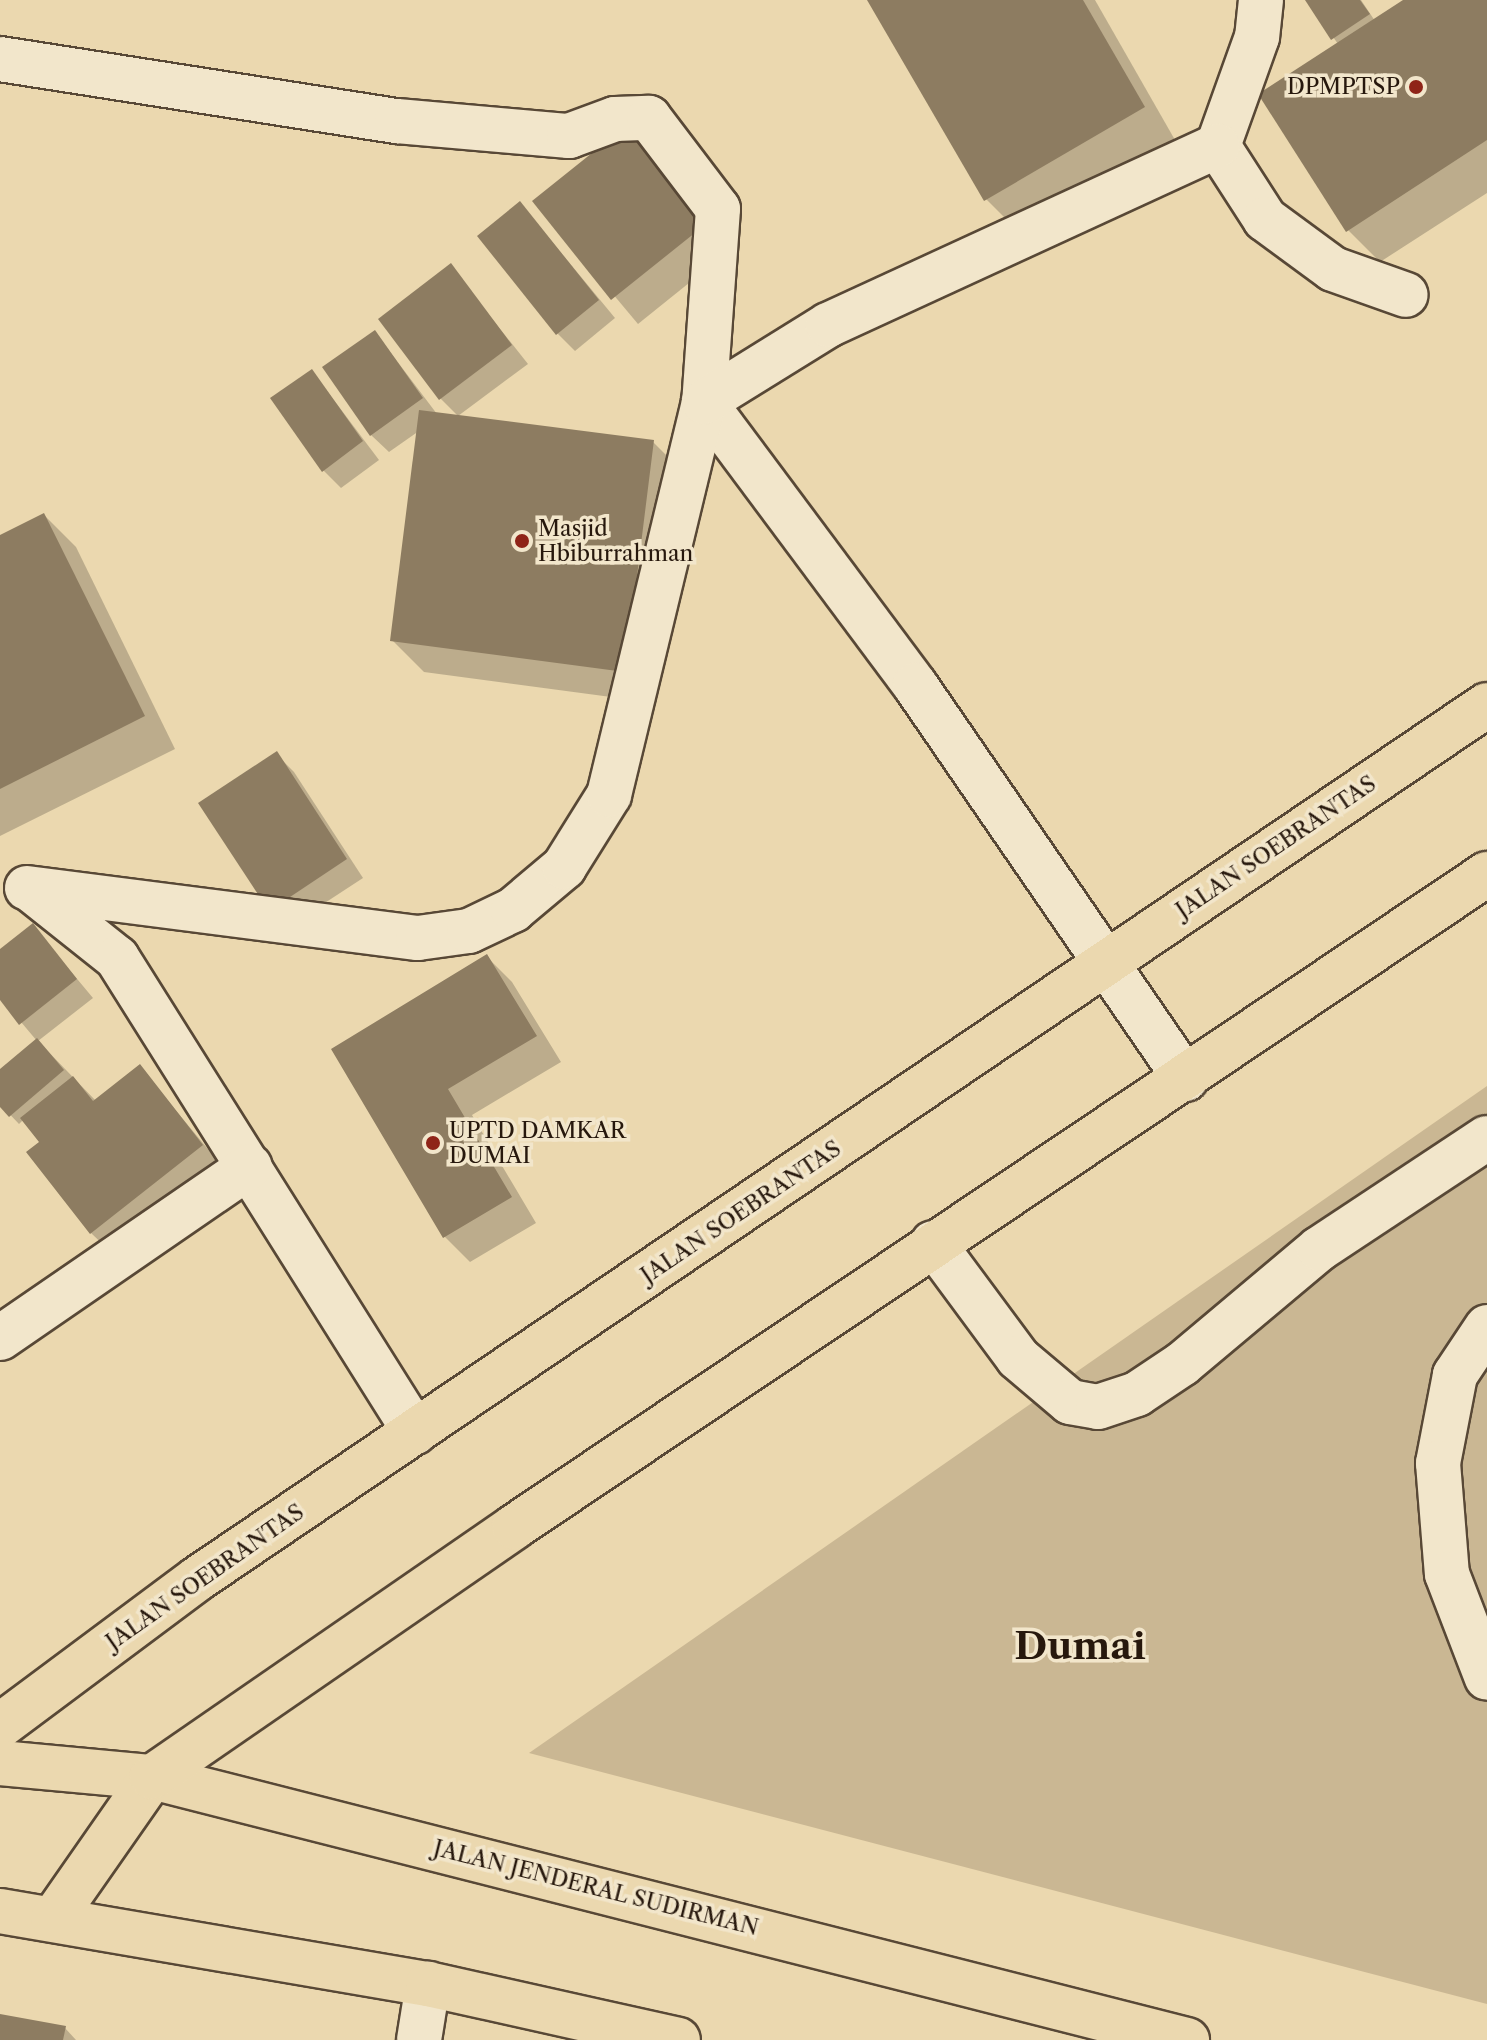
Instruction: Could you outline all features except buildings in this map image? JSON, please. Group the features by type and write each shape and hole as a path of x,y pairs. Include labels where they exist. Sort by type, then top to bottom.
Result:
{"main road":[{"name":"JALAN SOEBRANTAS","path":"0,1726 197,1579 1104,961 1487,705"},
{"path":"53,1919 152,1777 933,1243 1186,1079 1487,874"},
{"name":"JALAN JENDERAL SUDIRMAN","path":"0,1763 152,1777 1187,2040"},
{"path":"0,1911 428,1984 609,2032 678,2040"}],"lane":[{"path":"704,402 828,325 1218,146 1257,37 1261,0"},
{"path":"0,59 397,121 569,136 615,119 649,118 718,209 704,402 609,795 564,867 513,910 469,931 418,938 14,884"},
{"path":"1218,146 1265,219 1333,269 1406,295"},
{"path":"704,402 915,685 1186,1079"},
{"path":"14,884 117,958 415,1432"},
{"path":"933,1243 1018,1358 1070,1402 1098,1407 1137,1394 1182,1364 1319,1249 1487,1138"},
{"path":"0,1338 250,1166"},
{"path":"1487,1327 1455,1375 1438,1463 1447,1574 1487,1678"},
{"path":"419,2040 428,1984"}],"shaded area":[{"path":"1487,1086 1487,2004 529,1753"}],"place":[{"name":"DPMPTSP","path":"1416,87"},
{"name":"Masjid Hbiburrahman","path":"522,541"},
{"name":"UPTD DAMKAR DUMAI","path":"433,1143"}],"district":[{"name":"Dumai","path":"1080,1646"}]}
